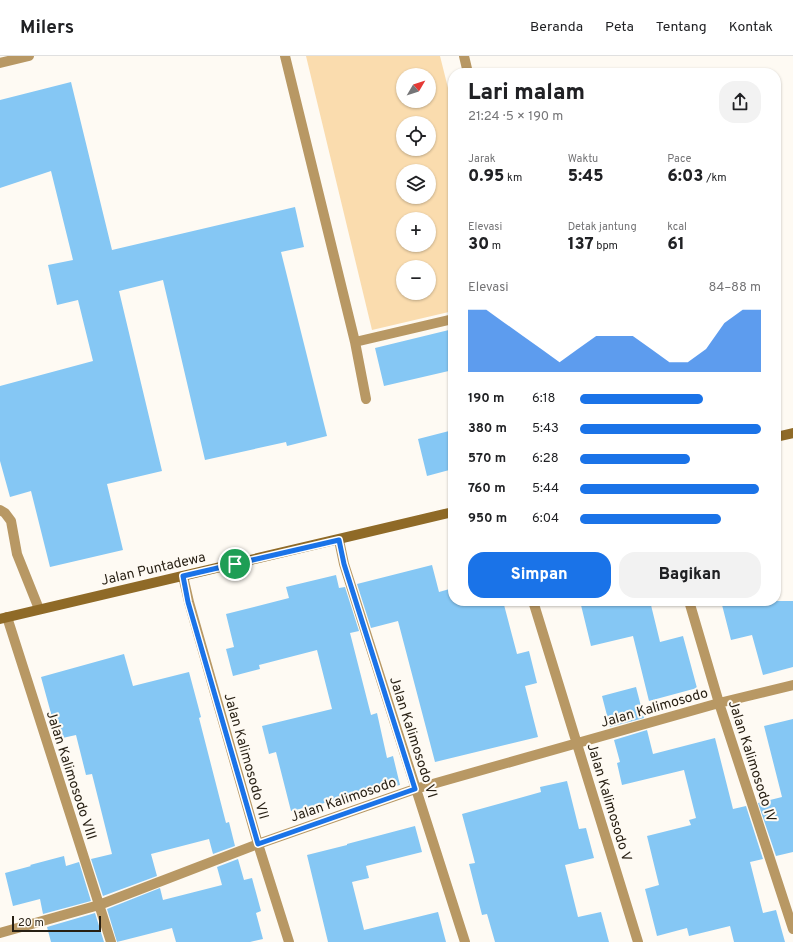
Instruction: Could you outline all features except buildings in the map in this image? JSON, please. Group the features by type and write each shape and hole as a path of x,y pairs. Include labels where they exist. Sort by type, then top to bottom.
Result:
{"street":[{"path":"0,63 29,56"},
{"path":"285,56 356,342 366,399"},
{"path":"464,56 467,68"},
{"path":"356,342 448,320"},
{"path":"781,436 793,433"},
{"path":"0,510 5,513 11,521 17,554 39,610"},
{"name":"Jalan Puntadewa","path":"3,618 448,513"},
{"name":"Jalan Kalimosodo VI","path":"339,540 344,564 465,942"},
{"name":"Jalan Kalimosodo VII","path":"183,576 188,602 258,844 289,942"},
{"name":"Jalan Kalimosodo V","path":"535,606 638,942"},
{"name":"Jalan Kalimosodo IV","path":"690,606 719,703 793,929"},
{"name":"Jalan Kalimosodo VIII","path":"3,618 111,942"},
{"name":"Jalan Kalimosodo","path":"0,933 99,905 258,844 415,789 719,703 793,685"}],"shaded area":[{"path":"306,56 440,56 448,88 448,312 372,330"}],"route":[{"path":"339,540 344,564 415,789 258,844 188,602 183,576 235,564 339,540"}]}
